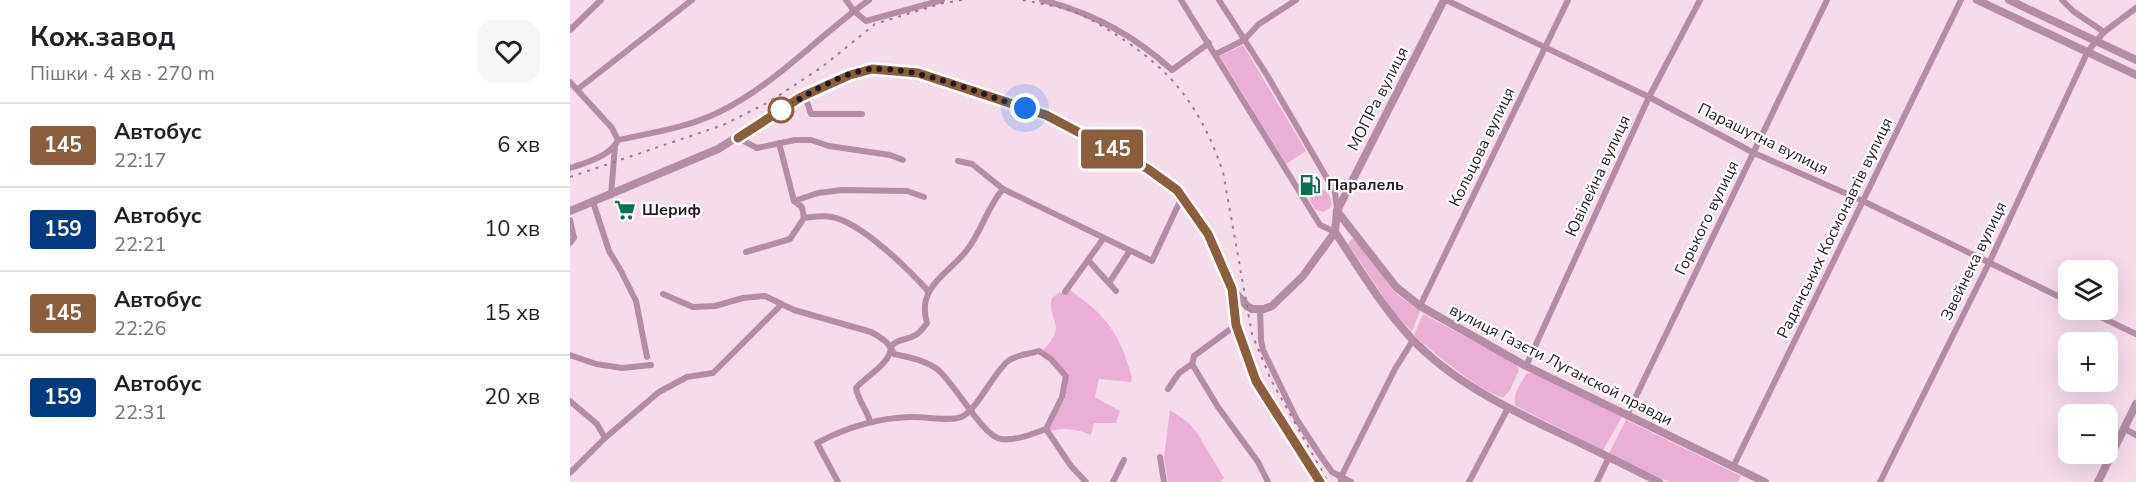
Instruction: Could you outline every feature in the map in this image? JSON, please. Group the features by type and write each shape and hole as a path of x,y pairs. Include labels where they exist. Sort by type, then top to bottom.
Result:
{"street":[{"path":"570,30 601,0"},
{"path":"578,89 692,0"},
{"path":"846,0 866,21 942,0"},
{"path":"570,168 593,160 616,143 663,131 717,113 752,92 869,0"},
{"path":"1042,0 1080,10 1095,17 1149,51 1172,70 1209,43"},
{"path":"1181,0 1320,225 1335,232 1388,310 1413,340 1464,382 1508,408 1659,482"},
{"name":"вулиця Газєти Луганской правди","path":"1219,0 1335,192 1337,211 1396,287 1420,306 1526,366 1765,482"},
{"path":"1216,54 1244,40 1258,24 1296,0"},
{"name":"Парашутна вулиця","path":"1445,0 1649,97 1754,153 1863,201 2058,296"},
{"name":"МОПРа вулиця","path":"1337,211 1445,0"},
{"name":"Кольцова вулиця","path":"1420,306 1568,0"},
{"name":"Ювілейна вулиця","path":"1526,366 1649,97 1700,0"},
{"name":"Горького вулиця","path":"1627,415 1827,0"},
{"name":"Радянських Космонавтів вулиця","path":"1732,467 1961,0"},
{"path":"1977,0 2136,75"},
{"path":"2009,0 2136,60"},
{"path":"2062,0 2073,11 2104,32 2136,8"},
{"name":"Звейнека вулиця","path":"1880,482 1989,263 2088,51 2104,32"},
{"path":"570,211 718,149 801,97 850,75 872,69 918,73 1046,115 1148,169 1177,190 1208,234 1232,289 1236,325 1256,381 1320,482"},
{"path":"570,82 612,128 616,143 611,195"},
{"path":"801,97 807,102 811,114 862,114"},
{"path":"738,138 757,148 778,143 811,140 829,146 890,155 903,160"},
{"path":"746,252 790,239 804,218 802,207 794,201 778,143"},
{"path":"958,161 972,164 1003,189 1129,252 1152,261 1182,197"},
{"path":"891,346 894,343 912,339 927,323 924,313 929,292 949,267 967,251 994,199 1003,189"},
{"path":"794,201 829,191 842,190 907,191 924,197"},
{"path":"593,202 609,251 636,301 647,357"},
{"path":"1232,289 1252,309 1272,306 1303,276 1335,232 1337,211"},
{"path":"804,218 835,217 853,226 882,247 929,292"},
{"path":"570,220 574,238 570,243"},
{"path":"1065,292 1103,239"},
{"path":"1109,283 1129,252"},
{"path":"1088,260 1116,291"},
{"path":"663,294 693,307 715,306 743,298 765,296 781,305 871,332 883,338 891,346 894,354 927,362 937,369 951,382 972,411 985,430 1000,439 1022,437 1046,429 1062,398 1066,376 1051,359 1039,351 1009,360 977,399 972,411 960,418 909,417 870,421 842,430 817,443 838,482"},
{"path":"570,473 605,438 659,392 687,377 713,373 781,305"},
{"path":"1260,309 1263,350 1297,420 1332,472 1341,479 1351,482"},
{"path":"2107,320 2136,334"},
{"path":"1168,389 1179,373 1192,364 1194,356 1236,325"},
{"path":"1341,479 1395,369 1413,340"},
{"path":"870,421 857,395 856,388 885,361 891,353 891,346"},
{"path":"570,355 596,364 622,368 651,364"},
{"path":"1192,364 1218,407 1258,462 1268,482"},
{"path":"570,401 597,424 605,438"},
{"path":"2098,482 2136,404"},
{"path":"1469,482 1508,408"},
{"path":"1046,429 1071,466 1086,482"},
{"path":"2125,429 2136,435"},
{"path":"1160,457 1164,482"},
{"path":"1597,482 1609,457"},
{"path":"1113,482 1124,460"}],"shaded area":[{"path":"1243,45 1306,151 1286,164 1220,56"},
{"path":"1320,188 1331,199 1330,208 1323,212 1315,209 1310,201 1310,194"},
{"path":"1352,239 1391,288 1420,311 1412,331 1396,315 1348,244"},
{"path":"1070,290 1094,309 1111,328 1123,349 1132,378 1131,382 1099,379 1095,397 1120,411 1116,423 1094,423 1091,435 1071,429 1050,431 1049,428 1065,398 1069,374 1043,350 1055,334 1052,298 1060,292 1065,296"},
{"path":"1423,314 1516,364 1519,370 1510,390 1504,397 1471,381 1414,335"},
{"path":"1529,373 1622,417 1603,450 1516,406 1517,390 1526,374"},
{"path":"1170,410 1189,423 1197,433 1224,478 1220,482 1168,482 1164,457"},
{"path":"1626,420 1741,476 1738,482 1669,482 1609,453"}],"railway":[{"path":"570,177 723,125 769,102 822,67 875,24 943,3 962,0"},
{"path":"1023,0 1077,13 1121,38 1172,80 1196,112 1223,172 1252,334 1271,380 1328,482"}],"bus line":[{"name":"145","path":"738,138 801,97 850,75 872,69 918,73 1046,115 1148,169 1177,190 1208,234 1232,289 1236,325 1256,381 1320,482"}],"place":[{"name":"Паралель","path":"1310,185"},
{"name":"Шериф","path":"625,210"}],"route":[{"path":"781,110 801,97 831,83 872,69 918,73 1025,108"}]}
